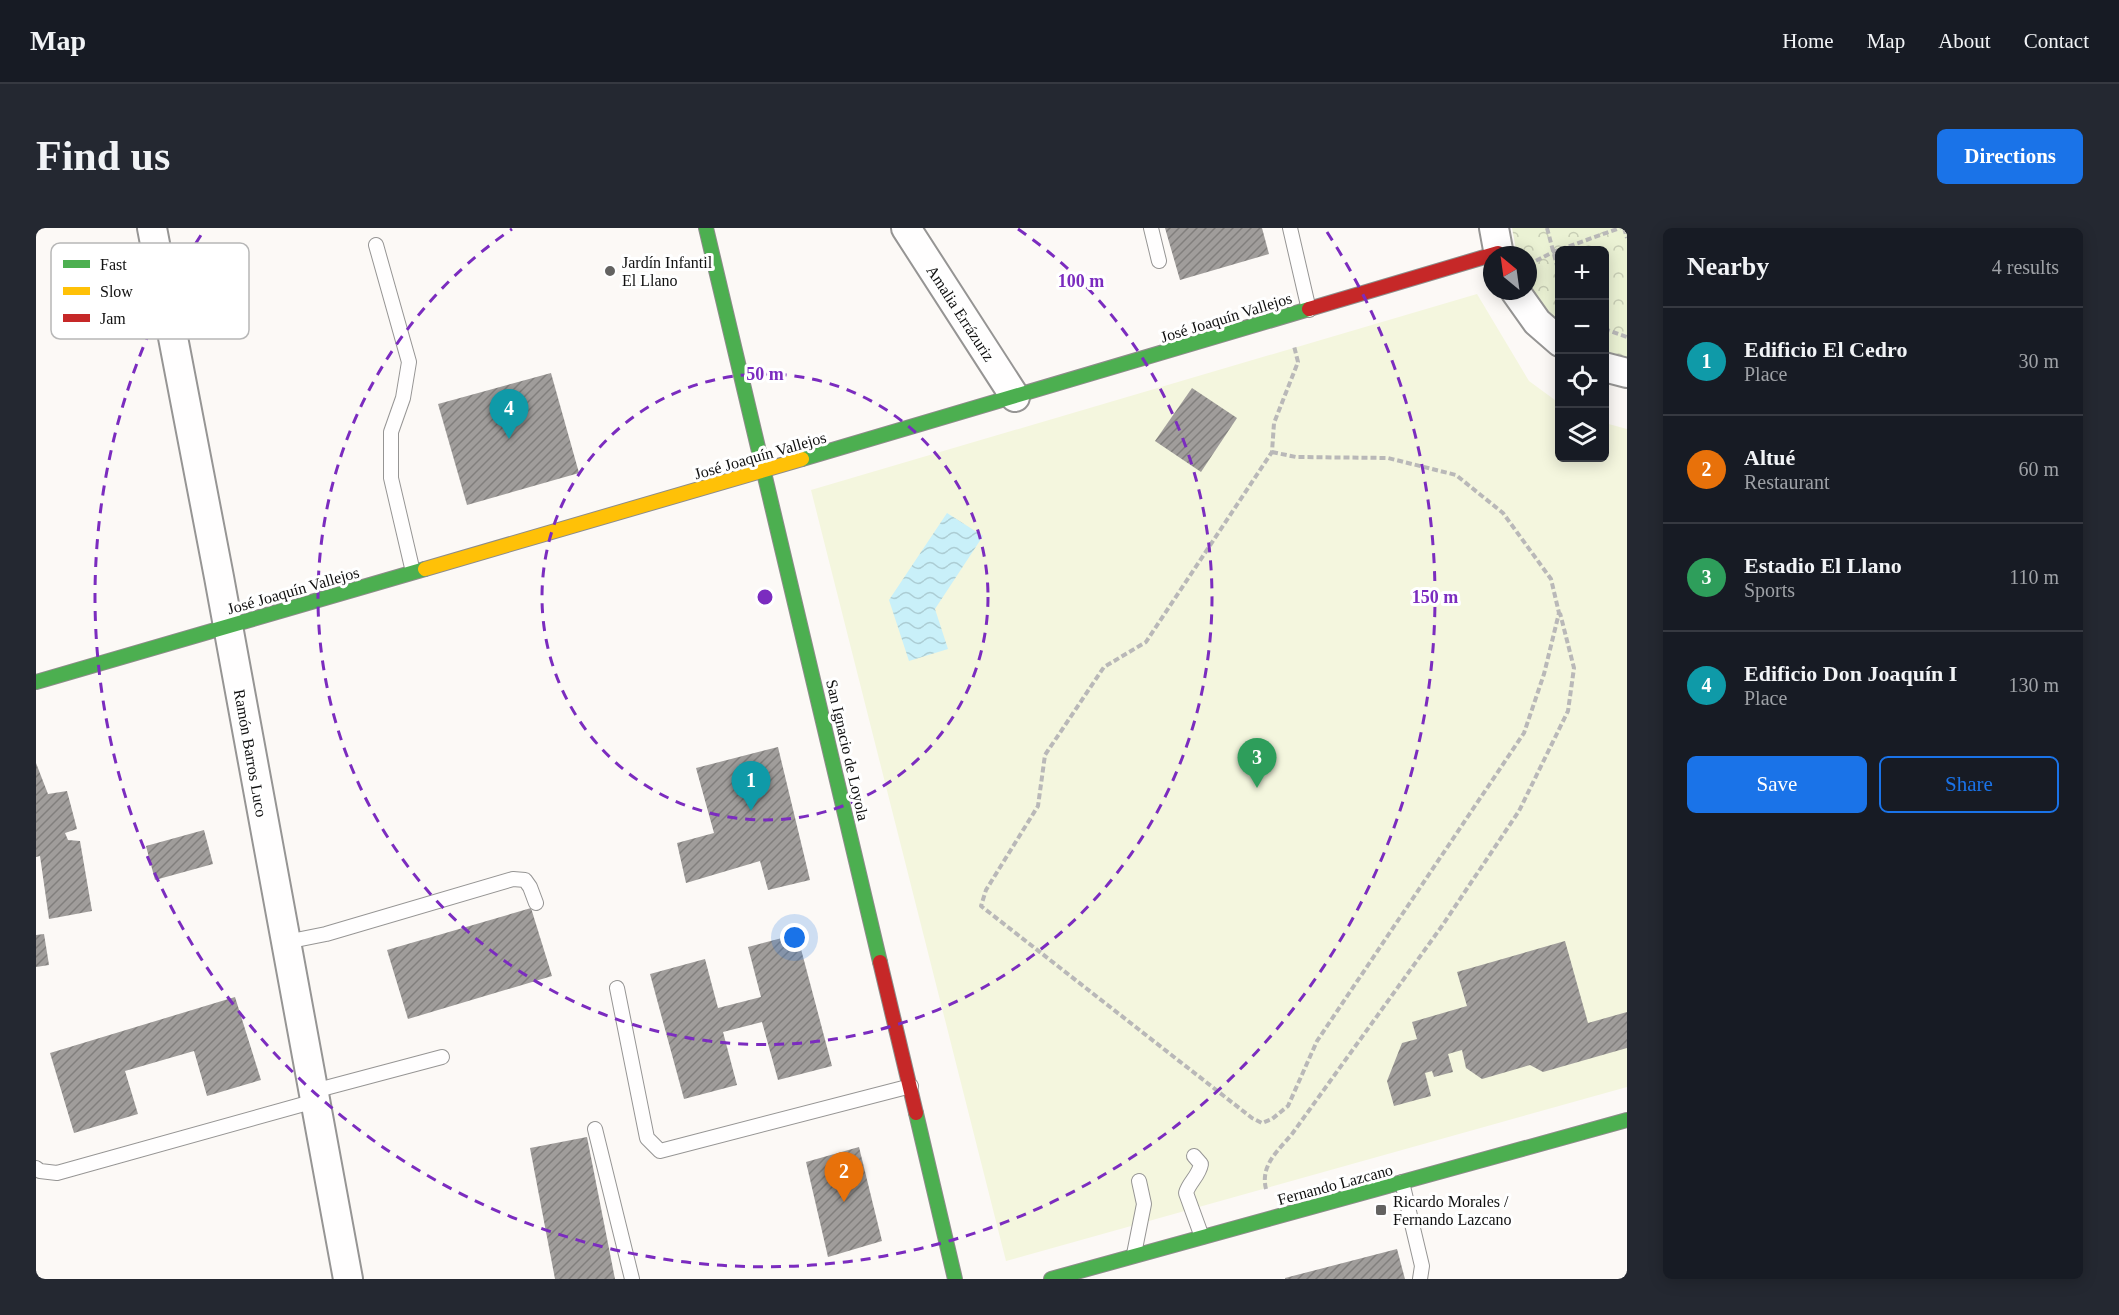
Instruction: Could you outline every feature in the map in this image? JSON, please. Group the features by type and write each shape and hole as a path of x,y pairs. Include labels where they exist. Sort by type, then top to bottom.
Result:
{"street":[{"name":"Ramón Barros Luco","path":"152,228 155,243"},
{"name":"San Ignacio de Loyola","path":"706,228 955,1279"},
{"name":"Amalia Errázuriz","path":"906,228 1015,397"},
{"name":"José Joaquín Vallejos","path":"36,682 1309,310 1497,245"},
{"path":"1521,300 1537,322 1555,338"},
{"name":"Ramón Barros Luco","path":"173,339 348,1279"},
{"path":"1609,368 1627,373"},
{"name":"Fernando Lazcano","path":"1051,1279 1627,1120"}],"lane":[{"path":"1151,228 1159,261"},
{"path":"1290,228 1309,310"},
{"path":"376,245 409,362 403,398 392,432 391,478 413,573"},
{"path":"286,942 326,934 513,879 525,880 536,903"},
{"path":"617,988 647,1138 660,1151 910,1086"},
{"path":"36,1168 40,1171 57,1173 442,1057"},
{"path":"595,1129 632,1279"},
{"path":"1194,1156 1201,1164 1200,1173 1186,1194 1202,1238"},
{"path":"1133,1256 1144,1204 1139,1181"},
{"path":"1402,1182 1422,1266 1420,1279"}],"path":[{"path":"1546,228 1555,259"},
{"path":"1537,260 1553,252 1622,228 1627,238"},
{"path":"1287,316 1298,362 1274,423 1272,452 1146,642 1104,667 1046,755 1038,806 986,890 981,906 1252,1118 1262,1123 1272,1119 1288,1106 1317,1041 1524,733 1544,674 1559,612"},
{"path":"1609,330 1627,337"},
{"path":"1272,452 1296,457 1388,458 1456,475 1503,513 1551,579 1574,668 1568,711 1519,811 1428,945 1292,1134 1268,1162 1264,1179 1274,1217"}],"green space":[{"path":"1512,228 1627,228 1627,365 1609,361 1609,246 1555,246 1555,326 1536,300 1537,246 1515,246"},
{"path":"1477,294 1529,381 1555,400 1555,462 1609,462 1609,424 1627,429 1627,1087 1006,1261 811,490"}],"water":[{"path":"947,513 983,536 935,609 948,649 909,661 889,600"}],"building":[{"path":"1165,228 1262,228 1269,254 1180,280"},
{"path":"551,373 579,473 467,505 438,404"},
{"path":"1192,388 1237,418 1201,472 1155,441"},
{"path":"778,747 810,880 768,890 760,861 686,883 677,843 714,833 696,768"},
{"path":"36,763 48,794 67,791 77,829 65,833 68,840 80,841 92,911 49,919 40,856 36,857"},
{"path":"204,830 213,864 155,880 146,846"},
{"path":"531,908 552,976 408,1019 387,950"},
{"path":"44,934 49,965 36,967 36,935"},
{"path":"797,934 832,1066 778,1080 762,1022 723,1032 737,1085 684,1099 650,974 705,959 718,1008 761,997 748,947"},
{"path":"1565,941 1588,1023 1627,1012 1627,1048 1543,1072 1530,1065 1482,1079 1466,1068 1462,1050 1448,1054 1453,1072 1434,1077 1432,1071 1425,1073 1431,1096 1394,1106 1387,1081 1402,1043 1417,1039 1412,1022 1467,1006 1457,972"},
{"path":"235,997 261,1080 207,1096 194,1051 125,1071 138,1114 74,1133 50,1053"},
{"path":"587,1137 615,1279 555,1279 530,1148"},
{"path":"859,1147 882,1241 828,1257 806,1162"},
{"path":"1397,1249 1405,1279 1285,1279 1285,1278"}],"traffic: fast":[{"path":"706,228 880,962"},
{"path":"802,459 1309,309"},
{"path":"36,682 425,569"},
{"path":"916,1113 955,1279"},
{"path":"1051,1279 1627,1120"}],"traffic: slow":[{"path":"425,569 802,459"}],"traffic: jam":[{"path":"1309,309 1483,257"},
{"path":"880,962 916,1113"}],"place":[{"name":"Jardín Infantil El Llano","path":"610,271"},
{"name":"Edificio Don Joaquín I","path":"509,439"},
{"name":"Estadio El Llano","path":"1257,788"},
{"name":"Edificio El Cedro","path":"751,811"},
{"name":"Altué","path":"844,1202"},
{"name":"Ricardo Morales / Fernando Lazcano","path":"1381,1210"}]}
